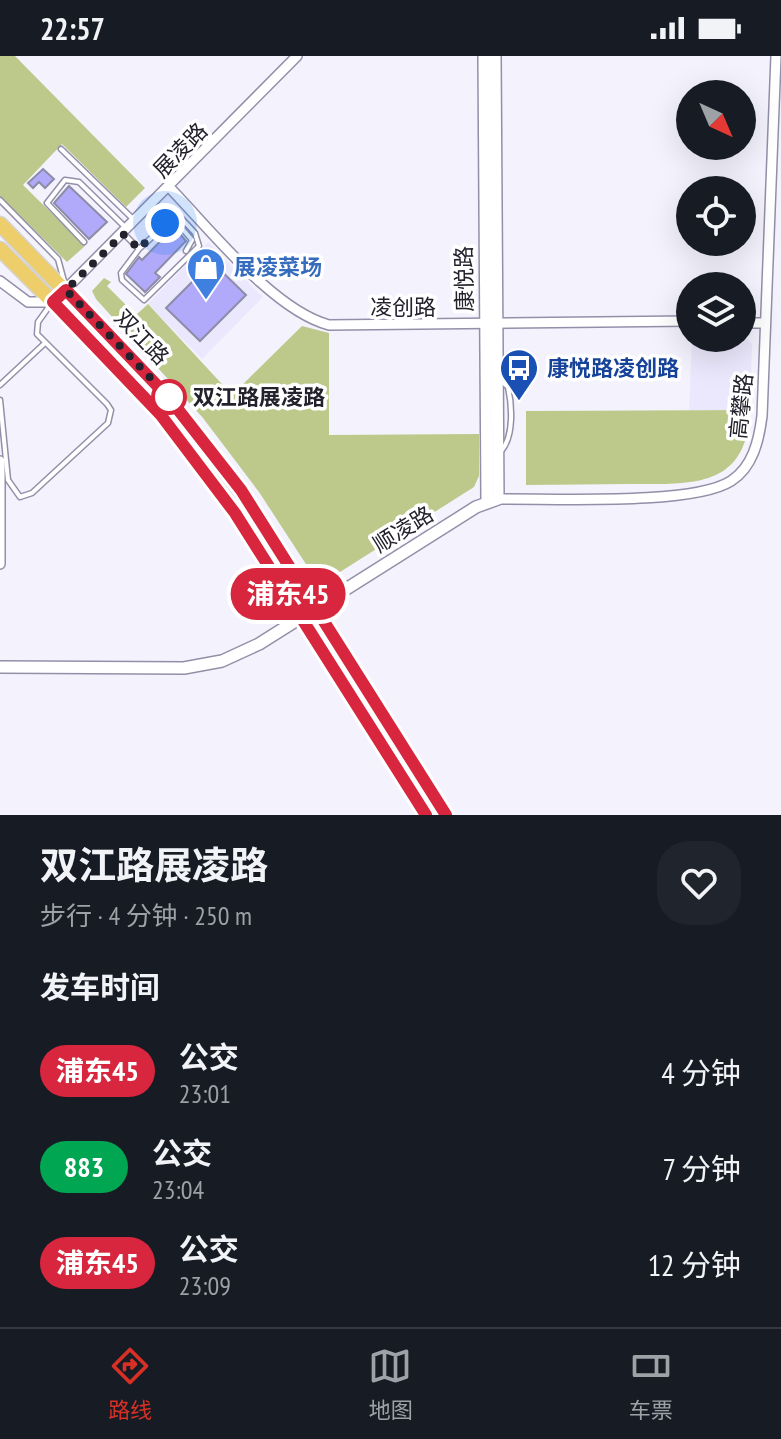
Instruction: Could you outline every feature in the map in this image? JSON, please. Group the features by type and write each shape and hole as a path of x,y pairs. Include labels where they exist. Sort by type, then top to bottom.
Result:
{"main road":[{"name":"双江路","path":"0,224 187,418 241,490 446,815"},
{"name":"双江路","path":"0,249 179,439 252,536 426,815"}],"street":[{"name":"展凌路","path":"53,302 297,56"},
{"name":"康悦路","path":"484,56 485,325 492,500"},
{"name":"康悦路","path":"492,500 498,453 499,380 495,56"},
{"name":"高攀路","path":"492,500 681,496 718,487 744,469 760,432 776,56"},
{"name":"凌创路","path":"169,187 279,299 314,321 329,325 676,321"},
{"path":"0,281 28,302 53,302"},
{"path":"756,323 764,323"},
{"path":"0,461 0,564"},
{"name":"顺凌路","path":"0,667 184,668 222,661 259,644 492,500"}],"lane":[{"path":"61,149 135,221"},
{"path":"84,242 47,203 48,197 69,179 79,182 139,249"},
{"path":"0,200 58,259 66,290"},
{"path":"173,218 192,240 186,251"},
{"path":"173,218 182,219 195,233 199,246 144,300 121,277 139,249 173,218"},
{"path":"0,400 8,480 16,494 26,498 111,417 107,404 45,343 37,330 53,302"},
{"path":"0,385 45,343"}],"shaded area":[{"name":"展凌菜场","path":"208,242 263,297 202,359 148,304"},
{"path":"691,352 752,352 750,410 689,410"}],"green space":[{"path":"0,56 15,56 145,188 126,207 62,144 23,185 85,246 67,262 0,196"},
{"path":"104,278 111,282 107,286 136,315 148,304 232,395 302,326 329,333 329,435 479,434 479,476 474,487 329,579 315,578 259,492 203,418 96,299 92,291"},
{"path":"750,410 747,436 739,455 727,468 712,477 674,484 526,485 526,411"}],"building":[{"path":"43,169 54,179 45,188 39,182 33,188 28,183"},
{"path":"69,186 107,222 89,239 54,203"},
{"path":"174,227 186,241 155,273 160,277 145,292 126,274 139,257 142,260"},
{"name":"展凌菜场","path":"212,262 246,295 200,341 166,308"},
{"path":"517,350 524,350 525,372 510,373 510,356"}],"bus line":[{"name":"浦东45","path":"426,815 252,536 160,414 53,302 66,290 187,418 241,490 446,815"}],"place":[{"name":"展凌菜场","path":"206,301"},
{"name":"双江路展凌路","path":"169,397"},
{"name":"康悦路凌创路","path":"519,402"}],"route":[{"path":"165,223 139,249 123,234 66,290 169,397"}]}
